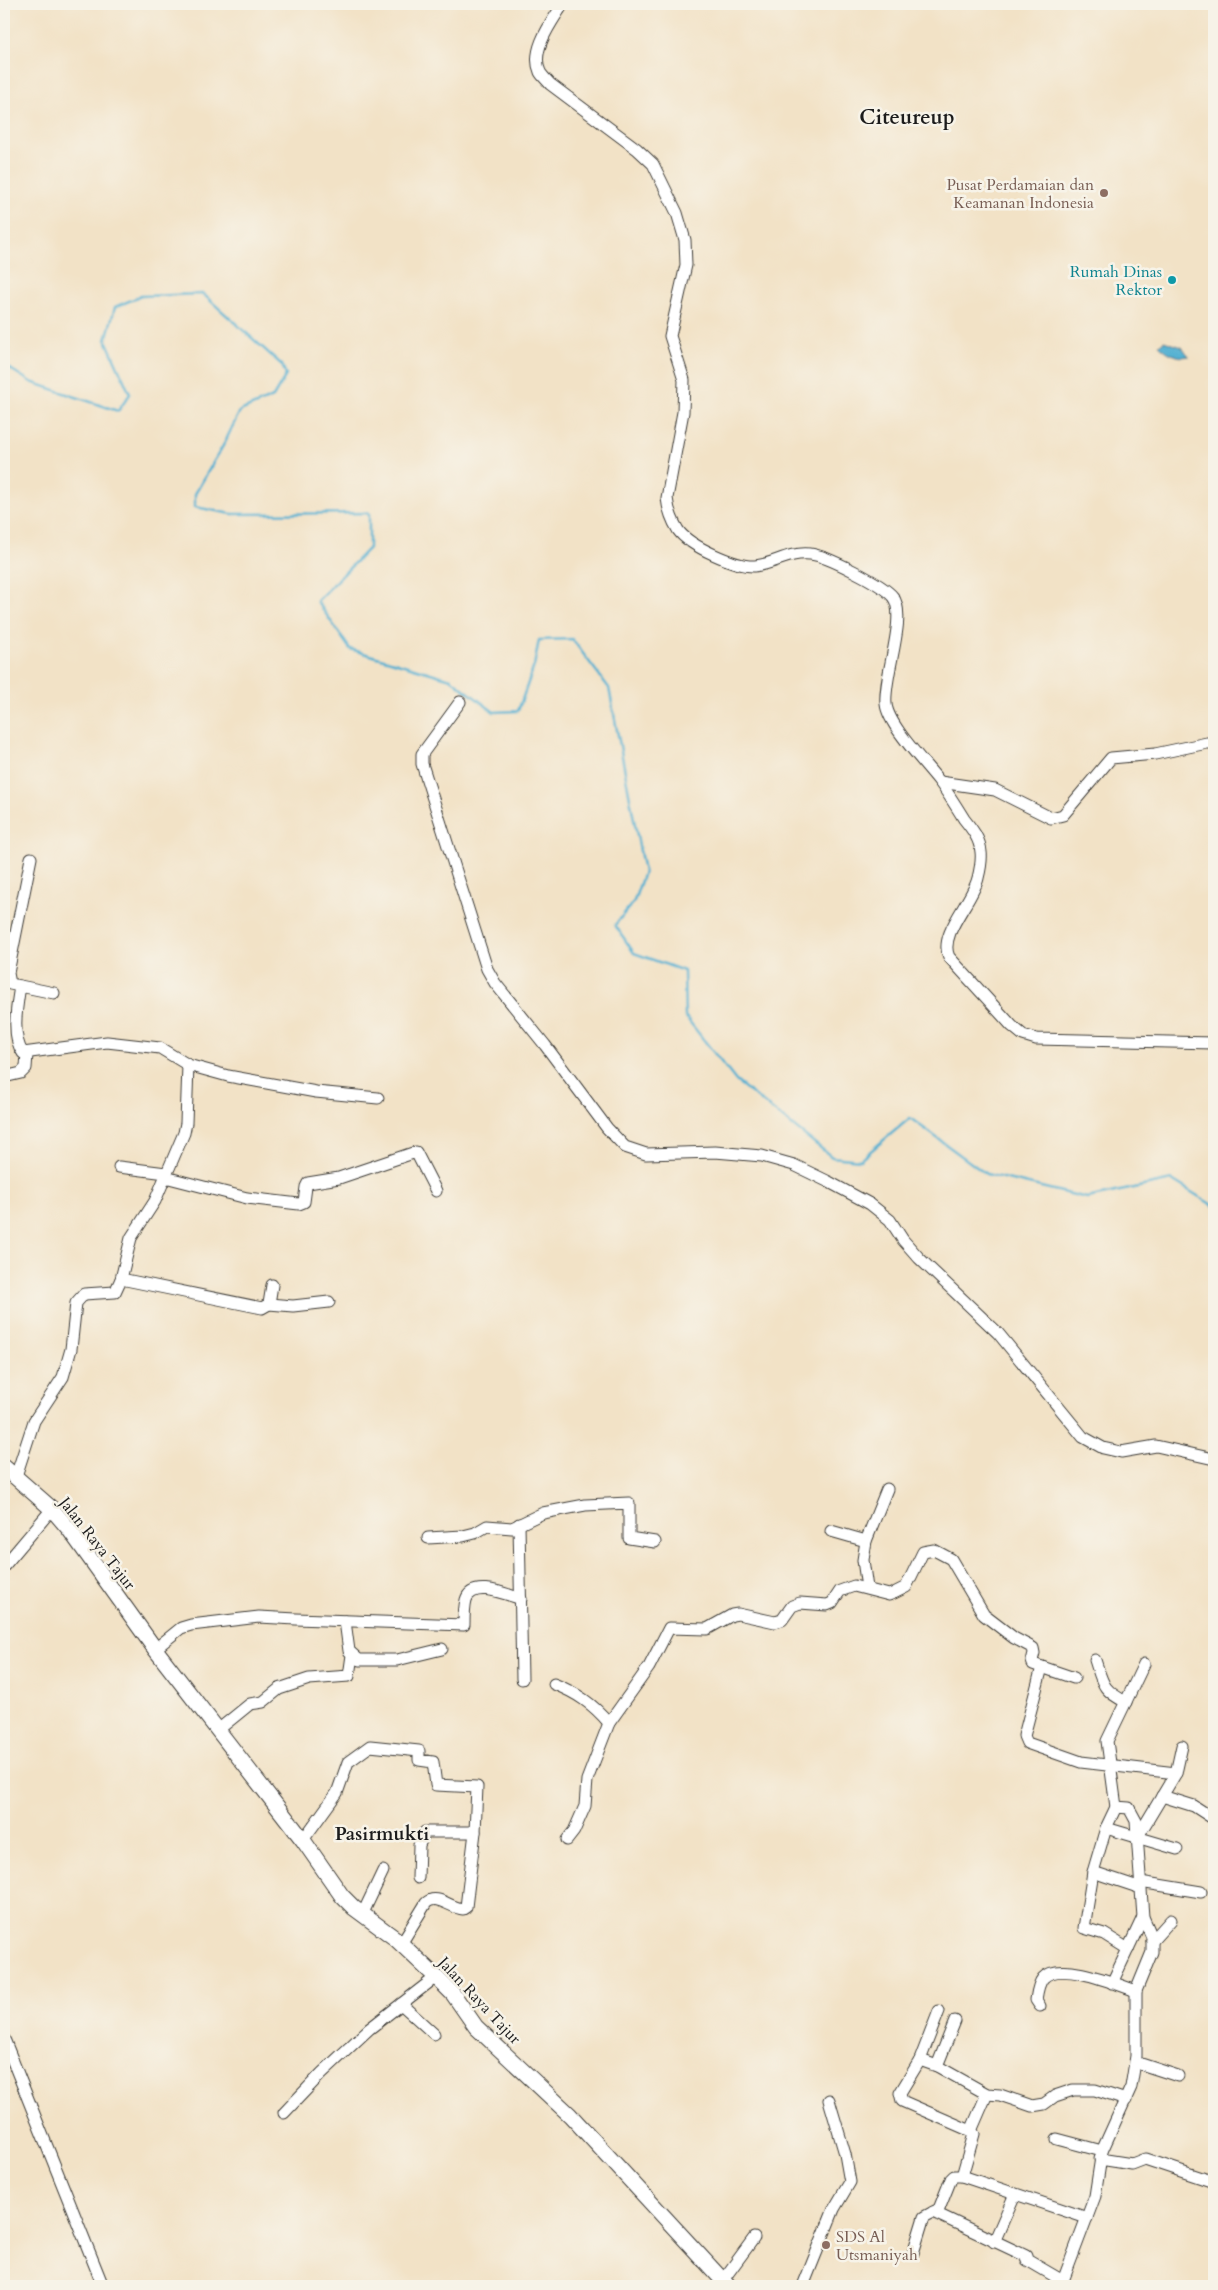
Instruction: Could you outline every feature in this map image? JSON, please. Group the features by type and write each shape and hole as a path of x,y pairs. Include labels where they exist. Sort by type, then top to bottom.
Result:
{"main road":[{"name":"Jalan Raya Tajur","path":"10,1471 52,1509 81,1544 155,1649 303,1840 342,1896 401,1944 453,1994 476,2026 570,2115 726,2283"}],"street":[{"path":"563,4 546,32 538,53 541,73 550,84 637,149 652,164 677,213 685,240 686,265 670,336 684,380 683,412 668,492 668,511 678,530 689,540 732,561 756,566 794,553 812,554 874,581 893,597 898,607 899,622 886,694 889,715 940,782 980,841 982,853 978,879 950,933 946,952 1012,1026 1023,1035 1036,1039 1214,1043"},
{"path":"460,702 422,754 422,764 466,898 479,948 495,983 545,1045 606,1128 625,1147 646,1154 716,1152 762,1156 794,1165 870,1204 890,1220 903,1240 919,1258 998,1333 1083,1437 1103,1448 1121,1452 1156,1446 1214,1459"},
{"path":"940,782 994,790 1052,818 1063,815 1111,758 1155,754 1214,743"},
{"path":"31,858 6,973 10,984 54,993"},
{"path":"20,986 16,1019 20,1049 23,1053 27,1054 107,1042 160,1048 188,1065 228,1076 316,1092 378,1098"},
{"path":"4,1077 21,1073 26,1068 27,1054"},
{"path":"10,1471 34,1421 63,1377 71,1349 76,1303 84,1294 115,1292 121,1278 131,1238 150,1212 186,1122 188,1065"},
{"path":"119,1167 166,1175 248,1198 300,1204 304,1202 305,1189 308,1183 339,1178 416,1152 436,1191"},
{"path":"121,1278 262,1308 269,1304 293,1306 329,1302"},
{"path":"269,1304 272,1285"},
{"path":"867,1588 863,1560 866,1541 887,1489"},
{"path":"428,1538 463,1536 475,1533 487,1526 512,1528 543,1513 585,1505 629,1503 629,1538 655,1542"},
{"path":"4,1566 52,1509"},
{"path":"519,1524 522,1679"},
{"path":"830,1531 866,1541"},
{"path":"567,1840 574,1830 585,1806 586,1780 609,1723 649,1667 669,1628 707,1629 732,1615 738,1614 775,1622 782,1620 792,1606 796,1604 827,1606 832,1603 840,1591 854,1586 889,1595 906,1587 923,1552 934,1550 951,1559 984,1615 1014,1638 1032,1647 1034,1651 1032,1662 1074,1678"},
{"path":"155,1649 181,1628 201,1623 272,1616 345,1621 464,1625 466,1600 468,1595 477,1590 490,1589 521,1599"},
{"path":"345,1621 349,1651 352,1656 359,1660 384,1662 442,1649"},
{"path":"218,1730 250,1704 263,1702 279,1689 309,1679 349,1676 352,1656"},
{"path":"1095,1660 1103,1685 1108,1692 1126,1702"},
{"path":"1128,1949 1104,1934 1084,1928 1093,1872 1106,1828 1116,1807 1107,1740 1144,1664"},
{"path":"1042,1667 1024,1736 1026,1741 1038,1748 1081,1762 1176,1773"},
{"path":"554,1684 575,1692 590,1702 609,1723"},
{"path":"303,1840 337,1793 348,1762 370,1746 419,1751 419,1760 433,1762 436,1785 477,1787 475,1832 466,1907 458,1909 436,1898 429,1900 401,1944"},
{"path":"1137,1838 1176,1773 1182,1746"},
{"path":"1162,1796 1194,1806 1214,1819"},
{"path":"932,2212 1026,2256 1027,2260 1062,2284 1095,2196 1101,2155 1126,2100 1136,2062 1136,1991 1149,1961 1152,1941 1143,1916 1134,1814 1130,1808 1116,1807"},
{"path":"1106,1828 1178,1849"},
{"path":"418,1878 419,1846 425,1832 475,1832"},
{"path":"363,1912 383,1871"},
{"path":"1093,1872 1141,1885 1201,1892"},
{"path":"1112,1983 1143,1916"},
{"path":"1152,1941 1171,1920"},
{"path":"1040,2006 1036,2000 1044,1977 1061,1971 1086,1974 1136,1991"},
{"path":"284,2113 322,2072 369,2029 436,1977"},
{"path":"401,2004 434,2034"},
{"path":"939,2011 920,2060 900,2092 902,2101 972,2131"},
{"path":"937,2066 955,2020"},
{"path":"929,2034 946,2041"},
{"path":"4,2039 103,2286"},
{"path":"920,2060 937,2066 987,2094 1000,2095 1032,2106 1044,2104 1055,2096 1073,2090 1095,2090 1126,2100"},
{"path":"1136,2062 1178,2076"},
{"path":"962,2176 973,2141 974,2134 972,2131 987,2094"},
{"path":"803,2286 834,2209 850,2183 845,2154 829,2100"},
{"path":"1057,2139 1132,2164 1145,2159 1214,2182"},
{"path":"913,2253 924,2217 939,2209 954,2176 962,2176 1088,2218"},
{"path":"994,2242 1014,2194"},
{"path":"726,2283 754,2238"}],"water":[{"path":"1164,341 1182,347 1189,356 1181,357 1169,353 1159,345"}],"waterway":[{"path":"4,365 31,382 118,411 130,394 106,340 115,307 141,296 203,294 282,365 286,375 273,397 240,411 224,444 195,494 195,507 232,514 369,513 369,548 317,601 350,649 451,679 494,712 518,711 534,666 539,640 572,639 609,688 644,872 634,901 615,925 634,953 684,971 685,1016 736,1081 832,1157 860,1160 910,1118 986,1174 1087,1198 1172,1180 1214,1206"}],"place":[{"name":"Pusat Perdamaian dan Keamanan Indonesia","path":"1104,193"},
{"name":"Rumah Dinas Rektor","path":"1172,280"},
{"name":"SDS Al Utsmaniyah","path":"826,2245"}],"district":[{"name":"Citeureup","path":"907,117"},
{"name":"Pasirmukti","path":"382,1833"}]}
